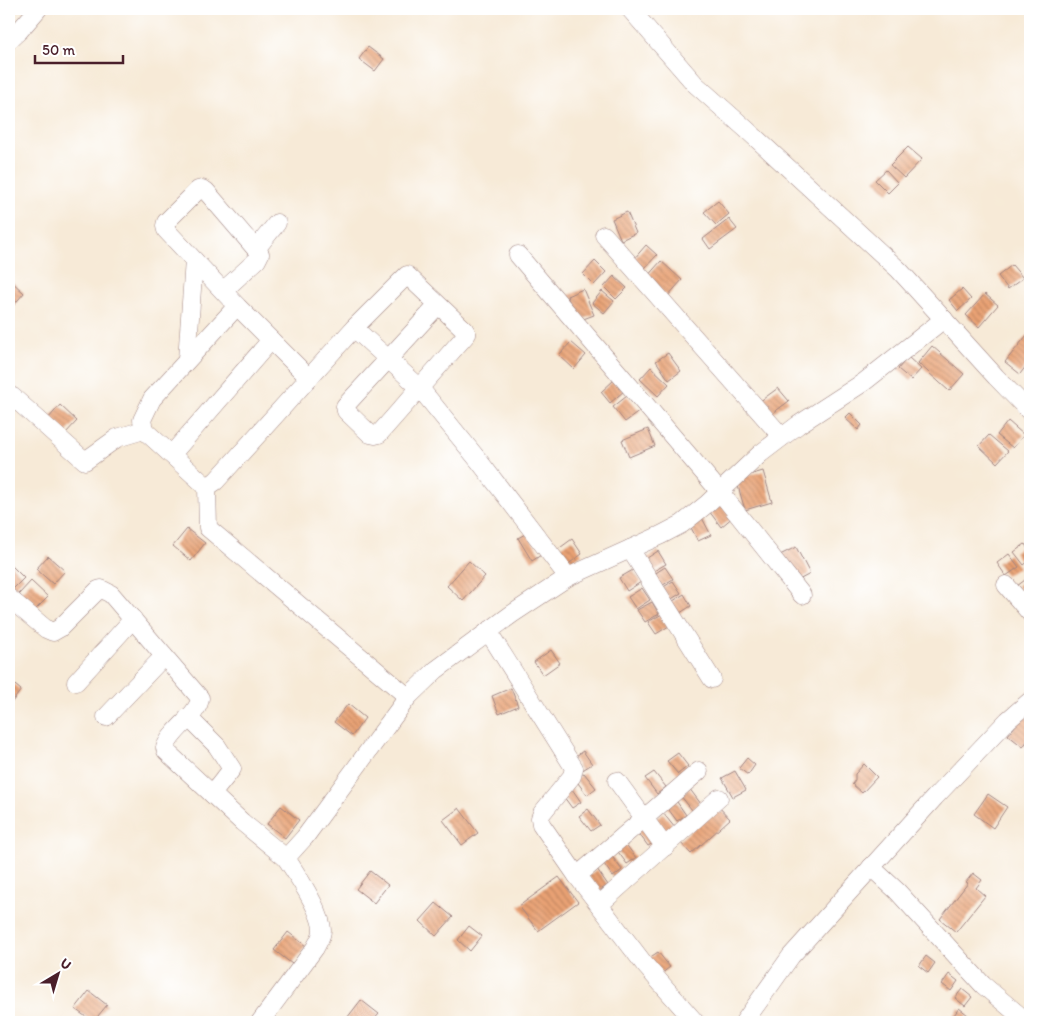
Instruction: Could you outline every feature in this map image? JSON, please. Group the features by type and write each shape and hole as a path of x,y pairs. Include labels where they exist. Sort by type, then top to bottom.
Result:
{"street":[{"path":"9,40 38,9"},
{"path":"630,9 695,84 899,270 1030,412"},
{"path":"223,291 257,260 260,254 206,191 202,189 198,190 166,222 166,230 236,306 308,378"},
{"path":"256,248 277,223"},
{"path":"604,235 782,438"},
{"path":"518,255 720,492 802,595"},
{"path":"187,360 194,260"},
{"path":"207,487 216,481 354,328 407,275 466,331 466,334 379,434 370,434 346,411 345,406 438,305"},
{"path":"236,306 152,399 142,420 144,430 207,487 208,528 408,697"},
{"path":"286,858 305,837 408,697 436,670 488,631 568,577 682,524 720,492 760,454 798,425 864,382 944,319"},
{"path":"354,328 419,387 479,461 568,577"},
{"path":"172,454 272,340"},
{"path":"9,395 85,461 117,438 144,430"},
{"path":"630,549 712,679"},
{"path":"1006,585 1030,613"},
{"path":"9,598 53,632 60,628 94,593 101,589 112,594 200,698 198,704 168,741 165,748 166,751 267,844 286,858 304,888 322,930 320,938 290,984 260,1022"},
{"path":"76,682 133,619"},
{"path":"488,631 574,768 572,776 542,813 540,821 599,906 645,965 695,1022"},
{"path":"106,717 164,656"},
{"path":"744,1022 791,956 1008,720 1030,700"},
{"path":"188,717 217,746 232,769 212,794"},
{"path":"577,876 699,771"},
{"path":"617,781 665,847"},
{"path":"599,906 719,798"},
{"path":"871,867 897,891 983,985 1026,1022"}],"building":[{"path":"368,47 384,59 375,71 359,59"},
{"path":"908,147 922,159 904,178 890,165"},
{"path":"886,170 898,183 888,193 875,180"},
{"path":"718,201 729,214 716,225 704,212"},
{"path":"627,212 636,233 621,240 612,219"},
{"path":"729,219 737,229 710,249 703,239"},
{"path":"646,245 657,255 644,269 633,260"},
{"path":"595,261 606,272 594,285 583,274"},
{"path":"661,261 682,280 667,297 646,278"},
{"path":"1012,265 1023,278 1008,289 998,276"},
{"path":"614,276 627,288 616,299 604,287"},
{"path":"9,279 24,293 12,307 9,304"},
{"path":"583,289 594,315 578,321 567,296"},
{"path":"962,289 971,299 958,311 949,300"},
{"path":"602,291 614,301 604,313 592,303"},
{"path":"985,294 998,305 979,327 966,315"},
{"path":"1027,335 1030,337 1030,361 1020,374 1005,362"},
{"path":"571,342 586,355 574,369 559,355"},
{"path":"932,346 964,374 949,391 918,363"},
{"path":"668,353 681,371 669,380 656,361"},
{"path":"908,357 921,369 911,380 898,369"},
{"path":"651,367 669,384 658,396 640,379"},
{"path":"614,380 624,391 610,403 601,392"},
{"path":"778,388 789,401 769,416 759,402"},
{"path":"627,396 640,411 625,422 613,407"},
{"path":"60,405 77,421 65,434 48,419"},
{"path":"850,413 862,425 858,430 845,418"},
{"path":"1008,421 1024,435 1013,448 997,435"},
{"path":"648,429 655,446 629,457 622,440"},
{"path":"989,435 1008,451 997,463 979,446"},
{"path":"763,471 772,502 745,510 736,479"},
{"path":"721,501 734,516 721,527 709,511"},
{"path":"701,516 711,535 698,541 688,522"},
{"path":"187,529 205,543 191,561 173,546"},
{"path":"527,533 541,555 532,561 518,538"},
{"path":"572,539 582,554 567,565 557,550"},
{"path":"1025,544 1030,552 1030,560 1024,565 1014,552"},
{"path":"796,547 810,574 795,582 780,555"},
{"path":"658,551 666,564 652,572 644,560"},
{"path":"1009,554 1019,567 1006,576 997,563"},
{"path":"48,556 65,571 53,584 36,569"},
{"path":"469,561 485,576 463,601 447,586"},
{"path":"9,563 24,578 11,591 9,588"},
{"path":"665,567 673,579 658,588 651,576"},
{"path":"633,570 641,582 627,591 619,578"},
{"path":"1029,577 1030,579 1030,603 1017,586"},
{"path":"31,581 48,597 35,610 19,594"},
{"path":"673,581 681,593 667,602 659,590"},
{"path":"642,588 650,600 636,609 628,597"},
{"path":"684,594 691,606 677,615 670,603"},
{"path":"652,602 659,614 645,622 637,610"},
{"path":"662,614 669,626 656,634 648,622"},
{"path":"551,650 560,663 543,675 534,662"},
{"path":"9,680 21,690 9,706"},
{"path":"511,688 518,706 499,714 492,696"},
{"path":"348,704 365,718 352,736 334,722"},
{"path":"1024,715 1030,720 1030,737 1023,747 1008,735"},
{"path":"583,751 592,764 581,771 573,758"},
{"path":"678,753 688,766 678,774 667,761"},
{"path":"747,758 755,765 748,775 739,768"},
{"path":"864,764 877,777 862,793 852,784 855,780 855,774"},
{"path":"735,771 746,790 733,797 722,778"},
{"path":"654,772 666,787 657,794 645,778"},
{"path":"584,773 596,788 587,795 575,779"},
{"path":"570,786 581,802 572,808 561,793"},
{"path":"689,788 701,804 692,810 680,795"},
{"path":"988,794 1007,807 993,828 974,814"},
{"path":"675,799 686,815 677,821 666,806"},
{"path":"281,806 299,820 285,838 267,824"},
{"path":"718,806 730,819 691,854 679,841"},
{"path":"459,808 478,833 462,845 443,820"},
{"path":"588,809 600,825 591,831 579,816"},
{"path":"663,813 675,828 666,835 654,820"},
{"path":"646,824 658,840 648,846 637,831"},
{"path":"625,843 636,858 627,864 616,849"},
{"path":"611,855 622,870 613,877 602,861"},
{"path":"597,869 608,885 599,891 588,876"},
{"path":"370,871 388,885 374,903 356,889"},
{"path":"973,873 982,880 976,888 985,896 956,932 940,919 968,883 966,882"},
{"path":"559,877 578,902 538,931 519,906"},
{"path":"436,903 453,917 436,936 420,921"},
{"path":"469,926 482,936 470,951 458,940"},
{"path":"288,932 306,946 292,964 274,950"},
{"path":"658,952 670,967 661,974 649,958"},
{"path":"926,956 935,963 928,973 919,966"},
{"path":"949,974 958,981 951,991 942,984"},
{"path":"962,989 972,997 965,1006 955,998"},
{"path":"89,991 107,1005 93,1022 75,1009"},
{"path":"361,1000 379,1014 372,1022 353,1022 347,1018"},
{"path":"959,1008 968,1015 963,1022 958,1022 952,1018"}]}
